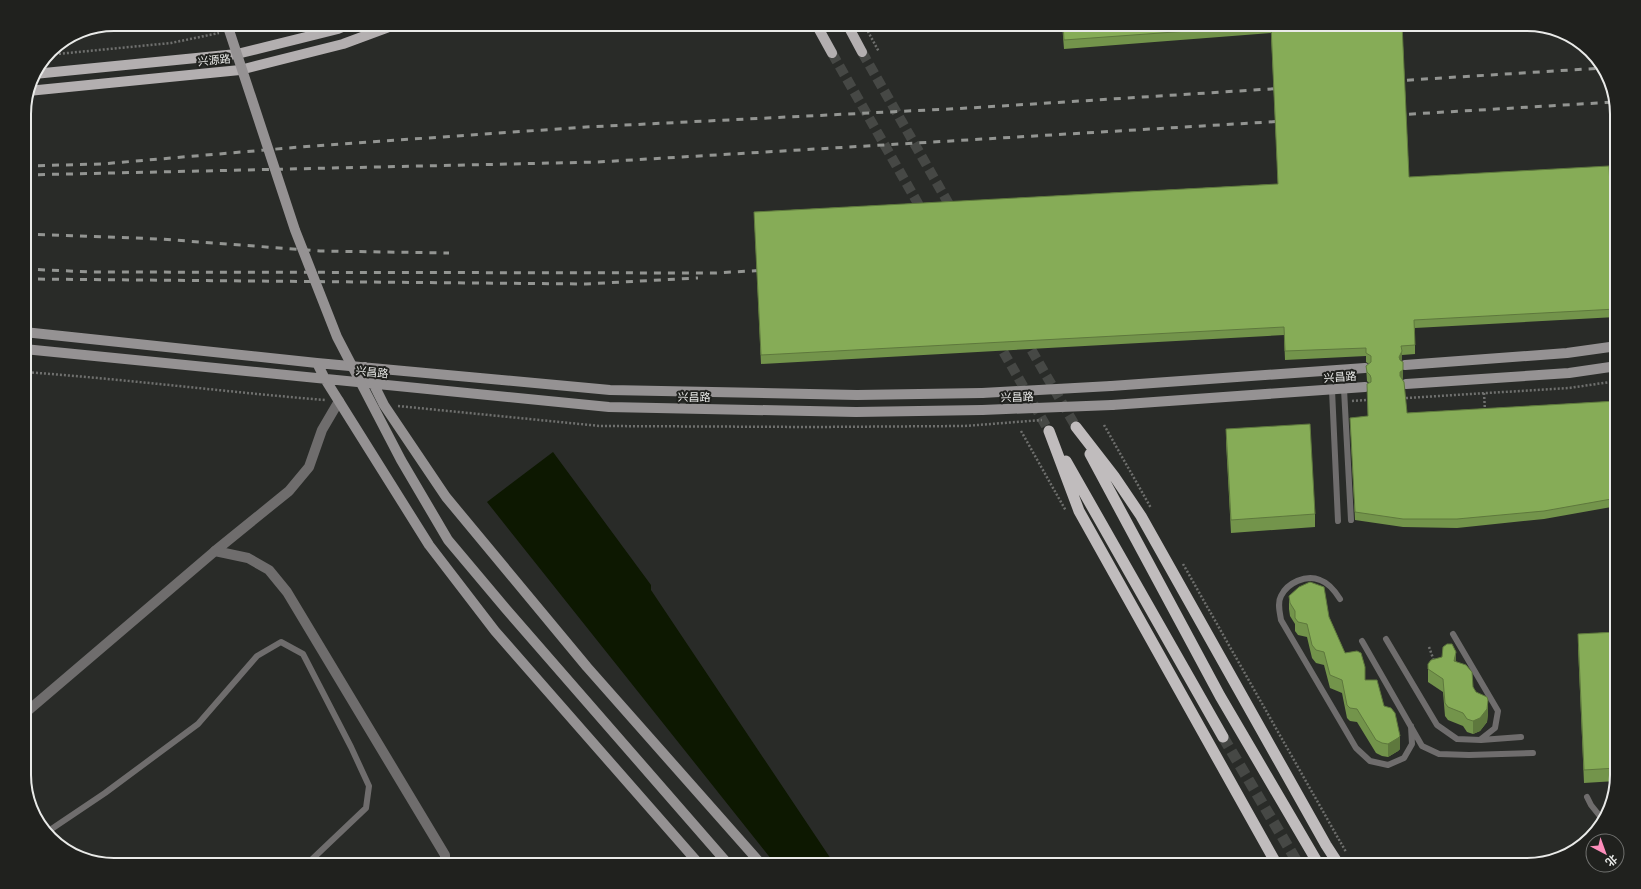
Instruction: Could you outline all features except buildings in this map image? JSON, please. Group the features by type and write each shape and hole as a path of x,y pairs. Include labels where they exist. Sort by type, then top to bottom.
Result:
{"highway":[{"path":"1315,858 1220,696 1076,427 1114,476 1141,516 1221,661 1334,858"},
{"path":"1223,737 1049,431 1079,511 1273,858"}],"main road":[{"path":"225,31 295,230 337,337 401,460 448,540 506,609 723,858"},
{"name":"兴源路","path":"41,73 237,54 326,31"},
{"name":"兴源路","path":"34,90 240,70 343,44 378,31"},
{"path":"820,31 832,53"},
{"path":"851,31 862,52"},
{"name":"兴昌路","path":"31,333 317,363 610,390 857,395 982,393 1111,386 1365,368"},
{"path":"1405,365 1568,354 1610,347"},
{"name":"兴昌路","path":"31,350 609,407 856,412 982,410 1112,405 1366,387"},
{"path":"317,363 325,379 430,545 496,631 694,858"},
{"path":"364,367 384,405 446,497 587,667 756,858"},
{"path":"1406,384 1569,372 1610,367"}],"street":[{"path":"31,708 215,551 289,491 309,467 322,430 339,400"},
{"path":"215,551 248,558 259,564 269,570 287,592 445,855 445,858"}],"lane":[{"path":"1344,389 1351,520"},
{"path":"1332,390 1338,521"},
{"path":"1340,598 1330,586 1320,579 1306,578 1291,584 1280,596 1279,610 1281,620 1356,748 1370,761 1388,765 1404,758 1412,744 1411,726"},
{"path":"1454,634 1498,711 1495,728 1481,740"},
{"path":"1386,639 1437,725 1457,739 1481,740 1521,737"},
{"path":"1362,641 1422,746 1439,754 1469,755 1533,753"},
{"path":"51,829 105,793 198,724 257,656 281,642 303,654 351,747 369,786 366,808 313,858"},
{"path":"1587,797 1599,815"}],"path":[{"path":"56,54 171,43 213,31"},
{"path":"868,31 879,52"},
{"path":"1406,398 1569,388 1610,382"},
{"path":"1484,393 1485,416"},
{"path":"1104,425 1153,511"},
{"path":"1180,560 1349,858"},
{"path":"1429,647 1436,665"}],"shaded area":[{"path":"553,452 651,585 651,590 830,858 770,858 487,502"}],"tunnel":[{"path":"862,52 954,213"},
{"path":"832,53 924,214"},
{"path":"1024,337 1076,427"},
{"path":"996,339 1049,431"},
{"path":"1223,737 1295,858"}],"railway":[{"path":"1393,81 1596,68"},
{"path":"31,166 101,164 312,146 586,127 969,108 1286,88"},
{"path":"1395,115 1609,102"},
{"path":"31,175 598,162 1285,121"},
{"path":"1601,223 1610,222"},
{"path":"1601,230 1610,229"},
{"path":"31,234 160,239 320,251 449,253"},
{"path":"31,269 92,272 715,273 768,270"},
{"path":"31,279 586,284 698,278"}]}
